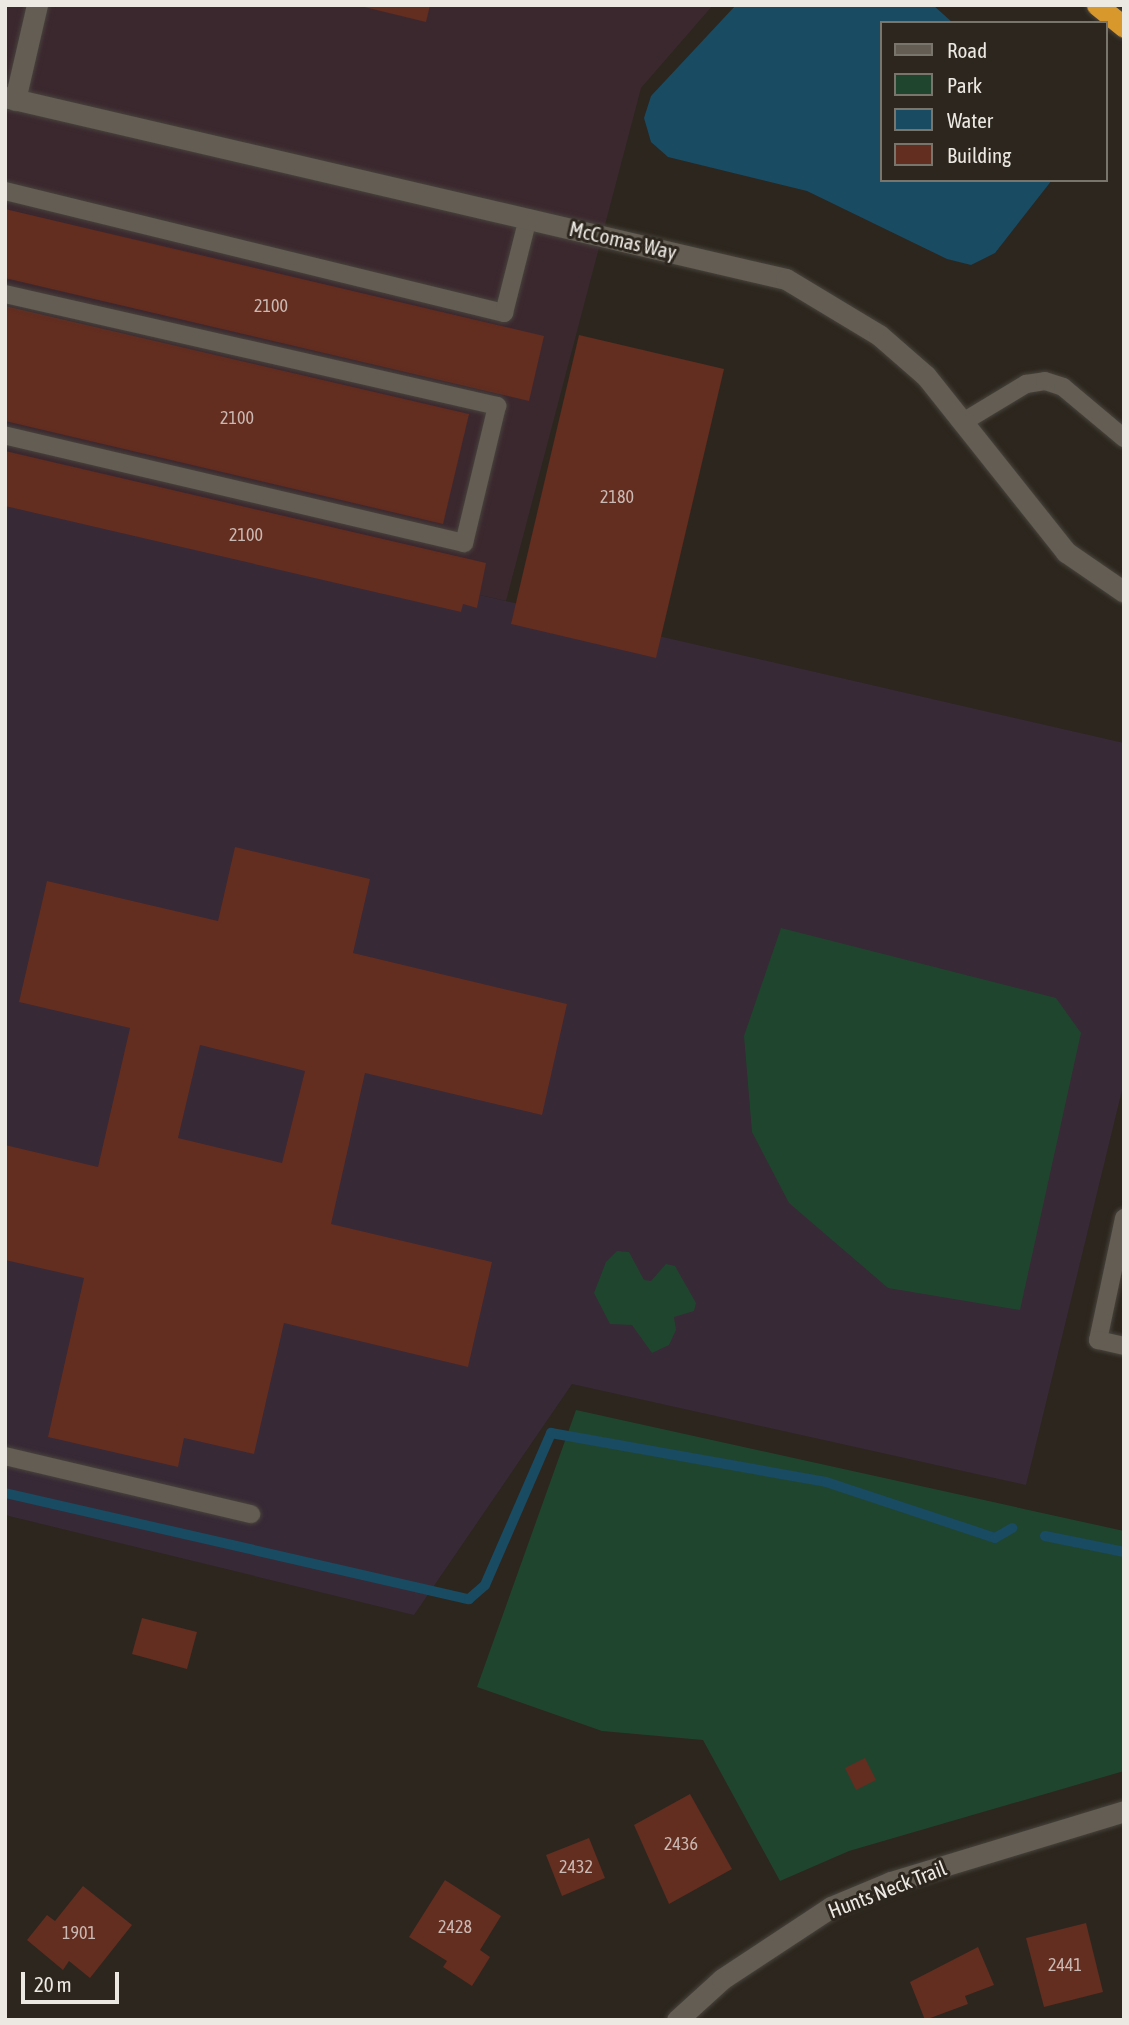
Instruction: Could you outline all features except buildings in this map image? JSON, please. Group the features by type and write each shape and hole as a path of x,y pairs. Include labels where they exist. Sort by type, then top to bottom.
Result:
{"highway":[{"path":"1097,5 1124,27"}],"street":[{"path":"10,99 37,5"},
{"name":"McComas Way","path":"10,99 786,279 880,335 926,376 1066,552 1124,592"},
{"name":"Hunts Neck Trail","path":"677,2020 722,1979 831,1908 891,1882 1124,1811"}],"lane":[{"path":"5,191 504,313 528,218"},
{"path":"5,294 498,406 464,543 5,435"},
{"path":"963,422 1026,384 1045,381 1063,387 1124,438"},
{"path":"1124,1218 1098,1340 1124,1346"},
{"path":"5,1457 251,1514"}],"shaded area":[{"path":"5,5 713,5 641,88 506,601 5,486"},
{"path":"5,486 1124,743 1124,1082 1026,1485 572,1384 414,1615 5,1515"}],"green space":[{"path":"781,928 1056,998 1081,1033 1020,1310 888,1288 789,1203 752,1132 744,1036"},
{"path":"617,1251 629,1252 644,1280 651,1281 666,1264 675,1266 696,1303 694,1311 674,1317 676,1330 669,1345 652,1353 632,1325 610,1324 594,1293 606,1262"},
{"path":"576,1410 1124,1531 1124,1771 849,1851 780,1881 703,1740 602,1731 477,1687"}],"water":[{"path":"736,5 933,5 951,21 880,21 880,182 1050,182 995,253 971,265 947,259 807,191 668,157 651,142 644,118 651,96"}],"waterway":[{"path":"5,1493 469,1599 485,1585 551,1433 826,1482 995,1538 1012,1528"},
{"path":"1045,1536 1124,1552"}]}
